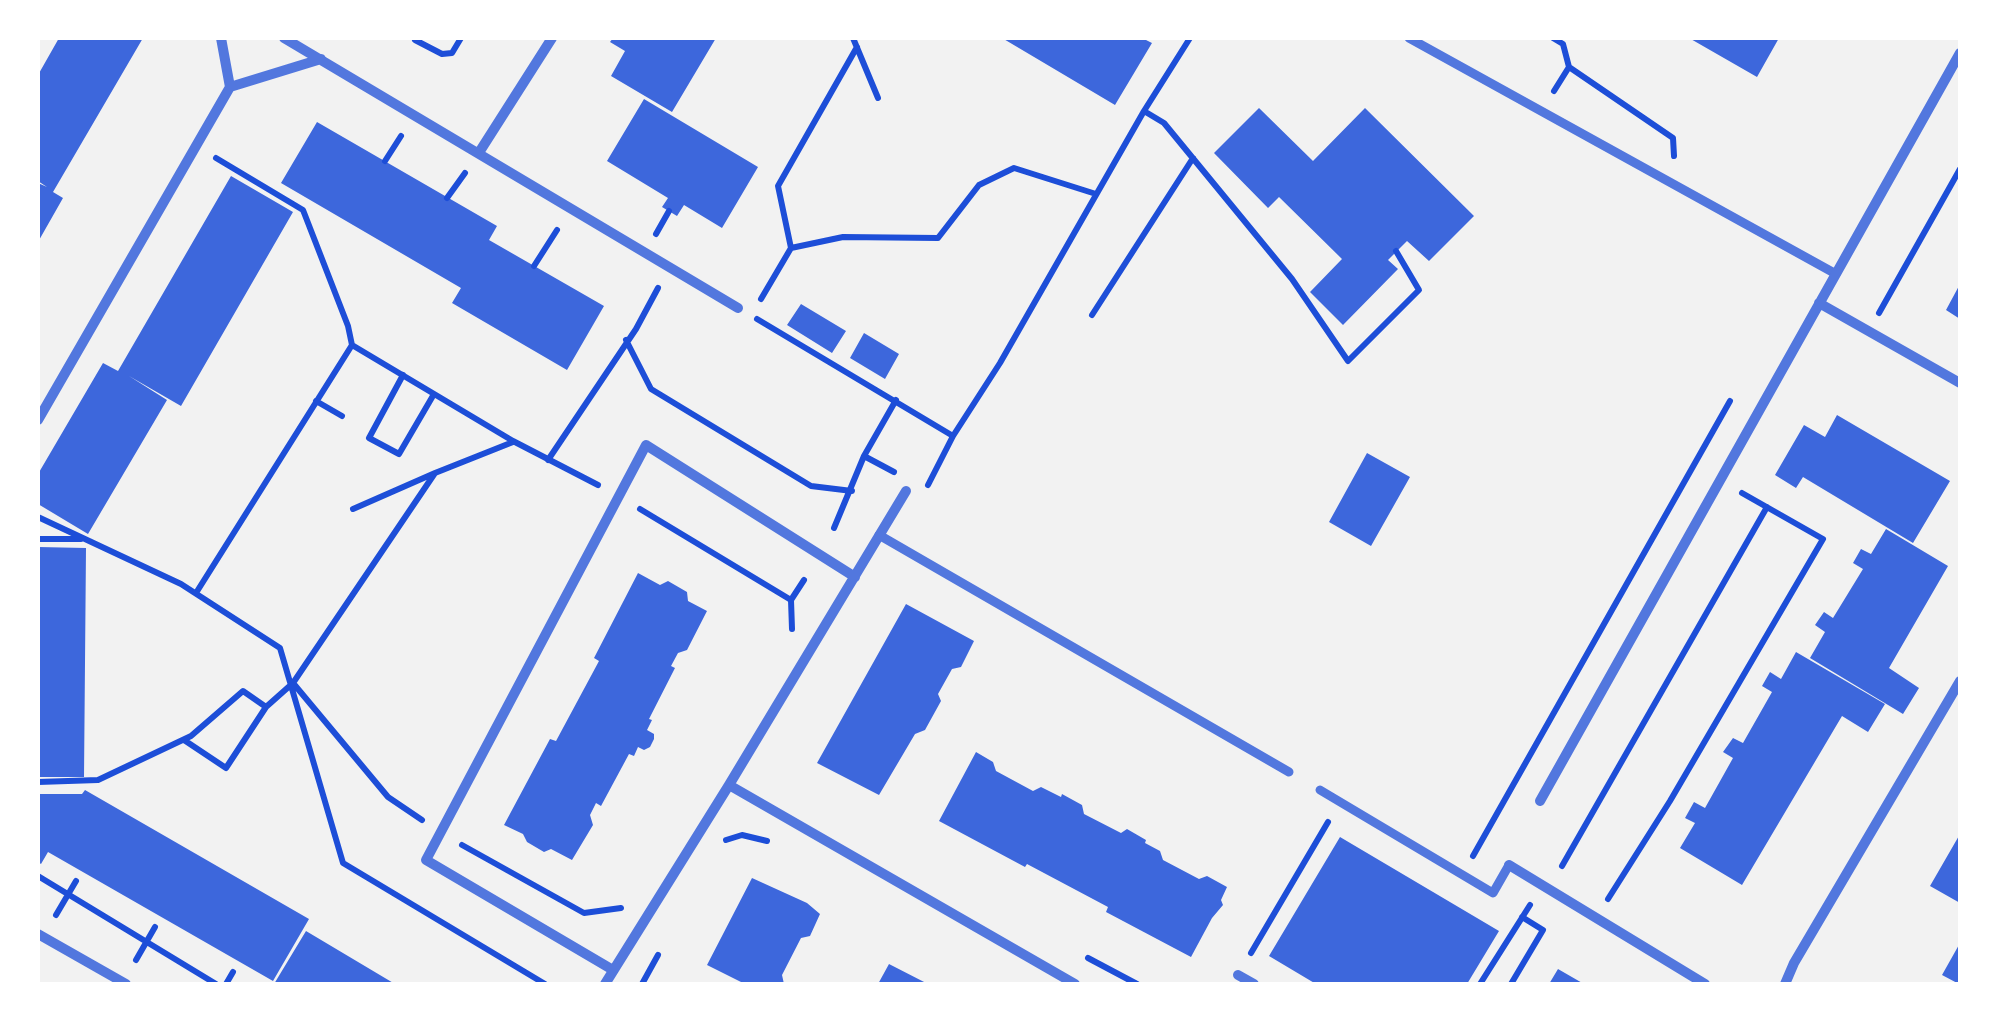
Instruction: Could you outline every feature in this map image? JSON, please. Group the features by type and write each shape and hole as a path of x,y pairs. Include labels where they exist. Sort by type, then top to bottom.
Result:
{"street":[{"path":"38,420 230,88 221,38"},
{"path":"284,38 738,308"},
{"path":"480,152 552,38"},
{"path":"1409,38 1836,274"},
{"path":"1540,800 1960,53"},
{"path":"230,88 321,59"},
{"path":"1819,303 1960,382"},
{"path":"613,970 426,860 646,446 855,577"},
{"path":"605,984 906,491"},
{"path":"880,535 1288,772"},
{"path":"1785,984 1960,680"},
{"path":"730,785 1075,984"},
{"path":"1320,790 1494,893 1508,865 1705,984"},
{"path":"38,934 126,984"},
{"path":"1241,970 1254,984"}],"path":[{"path":"417,38 442,54 452,53 461,38"},
{"path":"853,38 878,98"},
{"path":"766,324 953,436 1000,363 1190,38"},
{"path":"1553,38 1563,44 1569,67 1673,138 1675,185"},
{"path":"751,316 790,248 778,186 857,47"},
{"path":"1541,111 1569,67"},
{"path":"1144,112 1164,122 1292,280 1348,362 1420,290 1396,251"},
{"path":"198,148 304,210 352,344 513,442 600,486"},
{"path":"1092,315 1193,158"},
{"path":"790,248 843,237 938,238 980,185 1014,168 1096,194"},
{"path":"1869,331 1960,169"},
{"path":"534,266 571,208"},
{"path":"548,460 636,329 670,267"},
{"path":"626,340 651,389 811,486 852,491"},
{"path":"196,594 352,344"},
{"path":"404,375 369,438 399,454 434,394"},
{"path":"834,528 864,456 896,400"},
{"path":"316,401 342,416"},
{"path":"353,510 513,442"},
{"path":"184,740 226,768 266,707 293,684 435,474"},
{"path":"1596,917 1641,849 1823,539 1720,480"},
{"path":"631,503 791,600"},
{"path":"1480,984 1545,887 1767,507"},
{"path":"38,517 196,594 280,648 343,862 545,984"},
{"path":"38,540 84,539"},
{"path":"782,645 792,629 791,600 804,580"},
{"path":"293,684 388,797 441,832 584,913 621,909 631,892"},
{"path":"38,782 98,780 184,740 244,691 266,707"},
{"path":"1241,970 1340,802"},
{"path":"38,876 216,984"},
{"path":"68,894 76,881"},
{"path":"1512,984 1543,930 1522,918"},
{"path":"144,942 154,927"},
{"path":"226,984 234,972"}],"building":[{"path":"59,38 143,38 53,192 63,198 38,242 38,183 47,187 38,181 38,75"},
{"path":"613,38 716,38 672,112 611,76 625,51 610,42"},
{"path":"1002,38 1142,38 1152,43 1115,105"},
{"path":"1689,38 1779,38 1757,77"},
{"path":"644,99 758,167 722,228 684,205 677,216 662,207 668,198 607,161"},
{"path":"1259,108 1313,161 1365,108 1474,216 1429,261 1407,241 1388,260 1398,269 1343,325 1310,292 1342,259 1279,197 1268,208 1214,153"},
{"path":"317,122 497,226 489,240 604,306 567,370 452,303 461,288 281,183"},
{"path":"231,176 293,212 181,406 129,376 167,400 88,534 38,504 38,474 103,363 118,371"},
{"path":"1960,284 1960,319 1946,310"},
{"path":"801,304 846,331 832,353 787,325"},
{"path":"864,333 899,354 885,379 850,358"},
{"path":"1837,415 1950,481 1913,543 1803,477 1796,488 1775,475 1804,425 1825,437"},
{"path":"1367,453 1410,477 1371,546 1329,522"},
{"path":"1886,529 1948,566 1889,668 1919,688 1903,714 1810,658 1825,632 1815,625 1824,612 1833,618 1863,569 1853,563 1861,549 1871,554"},
{"path":"38,547 86,548 84,777 38,777"},
{"path":"638,573 660,585 668,581 687,592 688,601 707,611 687,650 678,653 671,666 675,668 649,719 652,720 647,730 654,734 650,747 638,747 634,756 629,754 601,806 596,803 590,815 593,825 572,860 551,849 544,852 527,842 523,834 504,825 550,739 556,741 599,661 594,658"},
{"path":"906,604 974,641 961,667 952,669 938,694 941,701 925,730 915,734 879,795 817,763"},
{"path":"1796,652 1885,704 1868,732 1842,716 1742,885 1680,848 1695,823 1685,818 1694,802 1705,808 1733,758 1723,752 1733,738 1743,743 1772,692 1762,686 1770,672 1781,679"},
{"path":"976,752 993,762 996,771 1033,791 1041,787 1061,797 1062,794 1082,805 1084,814 1121,833 1127,829 1146,840 1160,851 1163,860 1199,879 1207,876 1227,887 1221,900 1223,905 1191,957 1106,912 1108,907 939,821"},
{"path":"85,790 309,919 273,981 48,852 41,864 38,862 38,794 82,794"},
{"path":"1960,834 1960,903 1930,886"},
{"path":"1340,837 1499,931 1467,984 1316,984 1269,956"},
{"path":"752,878 807,903 820,914 810,936 801,938 782,975 784,984 745,984 707,965"},
{"path":"306,931 395,984 274,984"},
{"path":"1960,943 1960,984 1959,984 1942,975"},
{"path":"889,964 928,984 878,984"},
{"path":"1558,969 1584,984 1549,984"}]}
